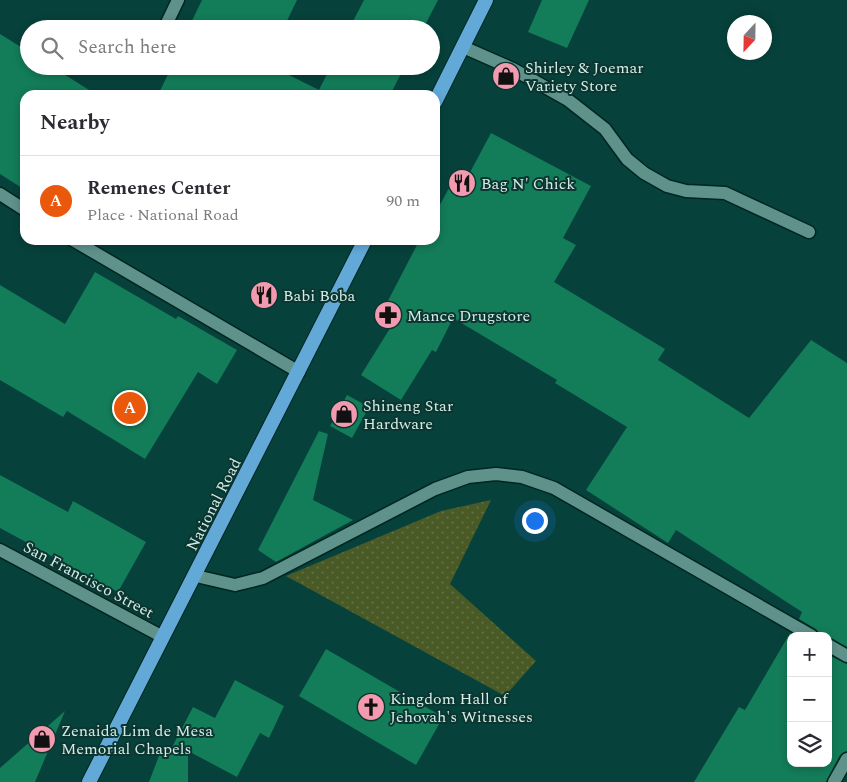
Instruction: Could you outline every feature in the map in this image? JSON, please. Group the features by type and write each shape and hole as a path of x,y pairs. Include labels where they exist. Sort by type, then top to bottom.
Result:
{"highway":[{"path":"440,92 486,0"},
{"name":"National Road","path":"90,782 362,245"}],"street":[{"path":"168,20 178,0"},
{"path":"463,47 513,69 568,100 605,129 633,163 644,173 667,186 686,191 725,193 809,232"},
{"path":"0,194 20,207"},
{"path":"82,245 299,372"},
{"path":"196,576 236,585 263,578 435,489 468,477 496,474 522,477 554,488 805,632"},
{"name":"San Francisco Street","path":"0,550 163,637"},
{"path":"832,647 847,656"},
{"path":"834,782 847,759"}],"green space":[{"path":"491,500 450,584 536,661 505,696 286,576 441,511"}],"building":[{"path":"202,0 297,0 287,20 192,20"},
{"path":"364,0 438,0 428,20 354,20"},
{"path":"542,0 589,0 567,48 528,32"},
{"path":"0,34 20,46 20,75 65,75 89,90 20,90 20,187 0,174"},
{"path":"168,75 289,75 319,90 160,90"},
{"path":"326,75 400,75 393,90 319,90"},
{"path":"491,133 591,186 563,238 576,245 554,282 665,349 658,360 749,418 811,340 847,363 847,647 832,638 832,632 818,632 799,619 802,612 676,530 668,543 586,490 627,427 555,383 557,380 453,318 436,352 432,350 401,400 361,375 392,325 379,318 417,245 440,245 440,205 457,173 467,178"},
{"path":"95,272 176,319 178,316 237,350 217,384 198,372 145,459 67,411 63,417 0,380 0,285 65,324"},
{"path":"347,395 369,407 352,438 330,426"},
{"path":"319,431 328,434 313,500 353,520 276,562 258,550"},
{"path":"0,475 68,512 73,501 146,542 118,592 0,528"},
{"path":"787,638 787,767 832,767 832,657 847,664 847,751 840,755 826,782 694,782 739,707 745,710"},
{"name":"Kingdom Hall of Jehovah's Witnesses","path":"326,649 443,717 416,765 299,696"},
{"path":"235,680 284,706 269,738 260,733 237,777 188,751 188,782 149,782 162,748 170,751 193,707 215,718"},
{"name":"Zenaida Lim de Mesa Memorial Chapels","path":"65,711 35,782 0,782 0,768"}],"place":[{"name":"Shirley & Joemar Variety Store","path":"506,76"},
{"name":"Bag N' Chick","path":"462,183"},
{"name":"Babi Boba","path":"264,295"},
{"name":"Mance Drugstore","path":"388,315"},
{"name":"Remenes Center","path":"130,408"},
{"name":"Shineng Star Hardware","path":"344,414"},
{"name":"Kingdom Hall of Jehovah's Witnesses","path":"371,707"},
{"name":"Zenaida Lim de Mesa Memorial Chapels","path":"42,739"}]}
